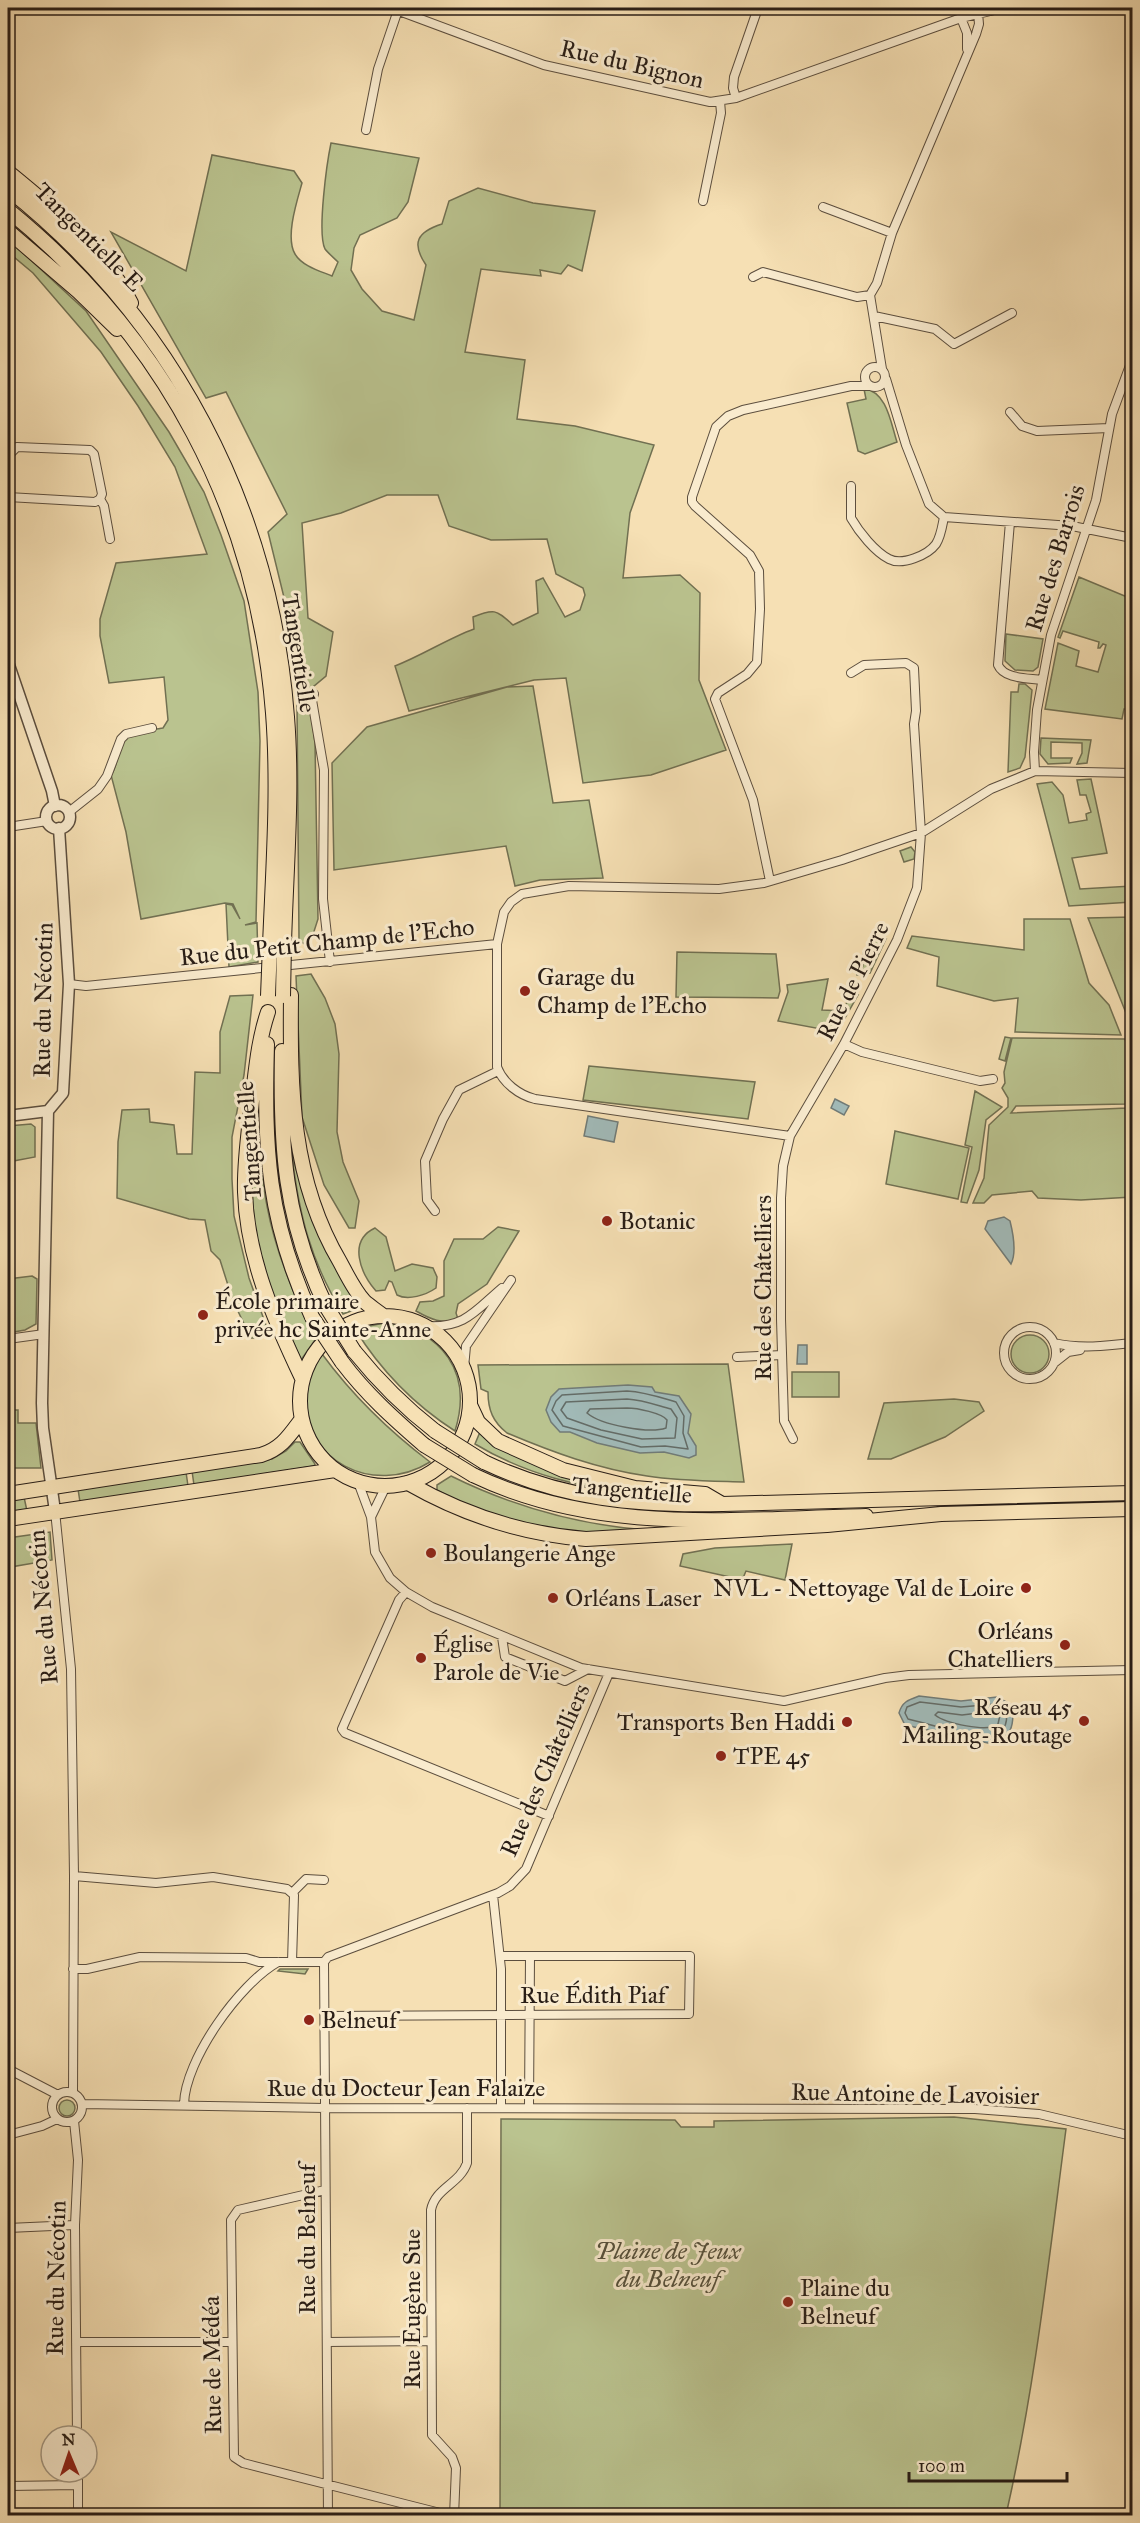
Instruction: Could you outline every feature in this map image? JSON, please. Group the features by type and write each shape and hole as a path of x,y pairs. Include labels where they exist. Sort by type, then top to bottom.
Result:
{"main road":[{"path":"8,172 57,212 97,255 124,290 138,318"},
{"name":"Tangentielle E","path":"8,189 49,224 138,318"},
{"name":"Tangentielle","path":"8,210 71,265 102,299 153,364 197,439 218,483 247,566 261,620 273,715 275,777 266,1101 268,1168 278,1223 287,1255 312,1317 360,1386 387,1414 424,1445 473,1475 521,1495 579,1511 617,1516 688,1520 1132,1509"},
{"path":"8,231 79,292 153,364"},
{"name":"Tangentielle","path":"138,318 200,416 226,469 248,525 274,615 287,717 289,774 284,944 287,996 281,1100 286,1182 300,1245 326,1306 354,1351 380,1384 435,1431 484,1462 516,1477 574,1494 616,1501 682,1505 1132,1493"},
{"path":"287,996 291,1087 303,1177 332,1250 357,1292 382,1315"},
{"path":"268,1012 260,1034 245,1164 246,1215 251,1246 261,1281 302,1378"},
{"path":"382,1315 413,1320 427,1326 455,1352 464,1368 469,1386 470,1405 465,1431 452,1454 432,1472 408,1483 386,1486 358,1482 335,1470 320,1456 308,1439 301,1420 299,1398 302,1378 314,1353 332,1334 355,1320 382,1315"},
{"path":"470,1405 478,1422 498,1441 563,1470 635,1488 705,1494 722,1504"},
{"path":"8,1494 261,1455 274,1451 283,1444 301,1420"},
{"path":"8,1519 335,1470"},
{"path":"408,1483 464,1512 514,1528 558,1537 586,1539 828,1526 941,1514"}],"street":[{"path":"736,98 733,88 734,77 758,8"},
{"name":"Rue du Bignon","path":"395,9 544,65 693,100 720,101 736,98 961,18 1004,8"},
{"path":"366,130 378,69 395,9"},
{"path":"978,13 979,24 892,234 877,283 870,295 882,369 929,504 944,518 1087,528 1132,538"},
{"path":"961,18 967,33 967,51"},
{"path":"703,201 721,113 720,101"},
{"path":"823,207 892,234"},
{"path":"753,277 763,272 857,297 870,295"},
{"path":"874,316 935,329 954,344 1012,313"},
{"path":"870,384 870,368 877,338"},
{"name":"Rue des Barrois","path":"1035,771 1034,752 1041,680 1054,624 1096,500 1109,428 1132,360"},
{"path":"870,368 882,369"},
{"path":"770,881 753,800 715,699 718,693 747,674 757,662 760,609 759,570 756,563 692,502 692,497 716,427 728,416 743,410 851,386 870,384 880,386 886,379"},
{"path":"870,384 886,396 895,411"},
{"path":"1010,412 1022,426 1038,431 1109,428"},
{"path":"8,469 10,454 17,447 90,450 94,454 102,494 95,502 8,497"},
{"path":"851,486 851,518 867,538 890,560 904,561 933,548 939,538 944,518"},
{"path":"100,499 105,506 110,539"},
{"path":"1010,522 998,665 1000,670 1006,674 1041,680"},
{"path":"8,662 54,801 72,810"},
{"name":"Rue de Pierre","path":"790,1136 843,1044 897,940 917,888 921,833 914,724 916,711 914,668 906,663 864,665 851,673"},
{"path":"314,694 312,700 324,770 323,899 330,962"},
{"path":"8,827 44,821 59,832 68,823 72,810 98,789 107,776 121,740 126,734 152,728"},
{"path":"1035,771 1132,773"},
{"name":"Rue du Petit Champ de l'Echo","path":"69,984 86,986 497,944 500,924 511,902 522,894 568,886 719,889 770,881 921,833 991,789 1035,771"},
{"path":"44,821 54,801"},
{"name":"Rue du Nécotin","path":"59,832 69,984 63,1093 48,1112 43,1428 55,1511 71,1670 74,1876 73,2093"},
{"path":"497,944 496,1057 498,1071 514,1089 535,1099 749,1128 790,1136"},
{"path":"843,1044 862,1052 980,1081 993,1079"},
{"path":"435,1211 427,1200 425,1161 443,1119 459,1090 498,1071"},
{"path":"8,1116 48,1112"},
{"name":"Rue des Châtelliers","path":"790,1136 783,1166 781,1198 782,1355 784,1421 793,1439"},
{"path":"427,1326 452,1326 466,1319 511,1280 466,1346 464,1368"},
{"path":"1095,1347 1068,1346 1054,1342 1041,1330 1023,1328 1008,1338 1004,1356 1008,1368 1024,1379 1042,1376 1068,1352 1132,1343"},
{"path":"8,1339 44,1334"},
{"path":"1054,1342 1056,1349 1054,1363"},
{"path":"737,1357 782,1355"},
{"path":"358,1482 371,1516 375,1552 390,1578 406,1592 423,1604 588,1669 784,1701 909,1675 1132,1670"},
{"path":"371,1516 386,1486"},
{"path":"406,1592 399,1600 342,1729 345,1733 549,1816"},
{"path":"502,1636 505,1657 565,1681 588,1669"},
{"name":"Rue des Châtelliers","path":"73,1969 87,1969 140,1957 246,1958 260,1962 324,1962 328,1958 494,1895 510,1886 526,1869 609,1673"},
{"path":"74,1876 156,1883 213,1877 287,1889 293,1892"},
{"path":"292,1962 293,1892 306,1879 324,1880"},
{"path":"494,1895 501,1956 501,2108"},
{"name":"Rue Édith Piaf","path":"326,2016 689,2014 690,1956 501,1956"},
{"path":"529,2108 530,1956"},
{"path":"184,2104 185,2085 204,2043 252,1983 278,1962"},
{"name":"Rue du Belneuf","path":"324,1962 328,2516"},
{"path":"8,2069 58,2095"},
{"path":"8,2135 42,2126 57,2119 65,2122 74,2121 80,2116 82,2104 73,2093 65,2092 58,2095 52,2107 57,2119"},
{"name":"Rue du Docteur Jean Falaize","path":"82,2104 731,2110"},
{"name":"Rue Eugène Sue","path":"453,2516 456,2468 452,2457 432,2435 433,2201 465,2170 466,2108"},
{"name":"Rue Antoine de Lavoisier","path":"731,2110 975,2109 1039,2114 1132,2136"},
{"name":"Rue du Nécotin","path":"74,2121 78,2160 75,2224 77,2424"},
{"name":"Rue de Médéa","path":"325,2190 238,2210 231,2220 234,2457 243,2463 453,2516"},
{"path":"8,2228 75,2224"},
{"path":"327,2342 431,2341"},
{"path":"76,2342 231,2342"},
{"path":"8,2486 78,2485 78,2516"}],"green space":[{"path":"331,143 419,158 408,202 397,218 360,235 354,248 351,270 362,289 382,311 414,320 426,265 419,250 419,239 427,231 442,224 449,201 478,188 533,203 595,211 582,271 568,265 561,274 540,270 541,276 481,269 465,352 525,360 517,419 575,426 654,445 630,513 623,578 680,575 700,593 699,680 726,750 651,775 583,783 566,678 534,680 409,711 395,666 474,629 473,617 480,614 495,612 513,625 538,613 536,581 543,578 565,617 580,610 585,595 583,588 556,574 547,539 491,540 449,526 438,495 387,495 341,513 302,523 308,618 333,632 326,676 313,687 310,705 315,743 318,919 309,947 299,940 297,703 292,630 268,532 287,514 226,392 206,398 111,232 186,271 212,155 294,171 302,183 293,219 292,247 302,262 332,276 338,262 325,249 322,228 325,181"},
{"path":"8,239 86,311 169,432 204,492 244,601 258,692 260,741 256,922 245,925 257,923 258,962 229,967 226,904 232,905 240,919 233,904 225,903 141,919 126,832 111,775 125,738 136,732 163,728 168,720 164,677 109,683 100,636 100,619 116,563 207,554 175,467 138,406 101,352 33,273 8,252"},
{"path":"864,389 872,391 883,402 897,442 865,454 858,451 847,403 866,399"},
{"path":"1079,577 1132,599 1132,701 1129,709 1124,709 1122,719 1045,709 1058,643 1079,651 1076,666 1098,672 1106,645 1103,644 1098,648 1099,642 1063,631 1060,638 1058,637"},
{"path":"1006,634 1043,639 1038,667 1033,671 1015,670 1005,661"},
{"path":"1019,684 1025,684 1032,690 1025,757 1020,768 1008,772 1011,692 1018,692"},
{"path":"533,686 553,803 589,800 603,878 540,880 515,886 506,846 334,870 332,763 367,727 507,687"},
{"path":"1041,738 1091,740 1087,763 1077,764 1082,753 1082,743 1051,742 1051,758 1072,758 1070,763 1048,764 1040,754"},
{"path":"1091,779 1107,853 1072,858 1080,889 1132,886 1132,902 1069,906 1037,784 1052,782 1063,795 1069,823 1087,820 1086,814 1091,812 1086,795 1080,795 1077,780"},
{"path":"911,847 915,852 914,859 904,862 900,851"},
{"path":"1132,917 1132,1028 1088,918"},
{"path":"1024,919 1070,919 1089,983 1109,1005 1121,1035 1015,1032 1018,998 994,1001 937,986 939,957 907,948 912,936 1024,950"},
{"path":"886,939 870,973 857,975 857,970 863,966 863,952 868,948 870,942"},
{"path":"677,952 776,954 780,991 778,998 676,997"},
{"path":"311,974 325,998 335,1024 339,1054 337,1132 343,1162 359,1201 355,1228 349,1228 324,1185 302,1117 296,976"},
{"path":"828,979 822,1010 845,1011 848,995 858,995 837,1032 778,1021 788,992 787,985"},
{"path":"253,995 244,1075 232,1137 232,1179 234,1216 249,1278 267,1328 261,1338 251,1338 233,1301 220,1260 211,1251 205,1220 189,1219 117,1198 118,1142 122,1110 149,1109 150,1122 174,1125 177,1154 192,1154 195,1072 220,1073 220,1032 230,996"},
{"path":"1005,1037 1011,1038 1005,1061 999,1059"},
{"path":"1012,1038 1125,1039 1132,1072 1126,1104 1016,1106 1011,1113 1127,1108 1132,1093 1132,1197 1081,1200 1038,1198 1032,1191 992,1195 984,1203 973,1203 984,1178 989,1125 1008,1107 1008,1098 1002,1088 1005,1083 1004,1072"},
{"path":"589,1066 755,1082 748,1119 583,1100"},
{"path":"975,1091 1002,1107 986,1120 979,1170 967,1203 961,1202 972,1147 965,1145"},
{"path":"254,1120 259,1141 265,1195 275,1241 293,1291 315,1340 301,1360 263,1269 254,1231 250,1189"},
{"path":"31,1124 35,1127 35,1157 8,1162 8,1126"},
{"path":"895,1131 969,1148 958,1199 886,1184"},
{"path":"292,1155 321,1233 359,1308 343,1314 323,1276 308,1238 298,1198"},
{"path":"498,1227 519,1231 487,1284 458,1304 456,1313 458,1319 437,1320 416,1311 420,1302 433,1301 444,1296 444,1261 454,1239 483,1239"},
{"path":"375,1228 386,1237 395,1271 412,1264 433,1268 437,1277 436,1288 417,1296 401,1297 397,1295 392,1282 389,1281 385,1290 376,1291 366,1276 359,1258 361,1241"},
{"path":"32,1276 37,1279 36,1324 25,1330 8,1333 8,1279"},
{"path":"384,1323 405,1327 423,1335 437,1345 448,1358 456,1373 460,1391 460,1410 455,1431 425,1410 399,1386 355,1329"},
{"path":"1030,1335 1044,1340 1049,1354 1044,1368 1030,1373 1016,1368 1011,1354 1016,1340"},
{"path":"322,1354 372,1412 430,1462 408,1472 386,1476 365,1473 345,1466 328,1454 315,1437 308,1417 308,1382 313,1367"},
{"path":"728,1364 744,1482 671,1479 629,1473 576,1459 507,1433 492,1415 488,1392 481,1389 478,1365"},
{"path":"792,1372 839,1372 839,1397 792,1397"},
{"path":"954,1399 979,1402 984,1411 945,1437 891,1459 868,1459 884,1403"},
{"path":"8,1410 18,1410 18,1423 36,1423 41,1468 8,1468"},
{"path":"480,1432 497,1445 536,1465 598,1484 640,1493 576,1484 513,1463 475,1444"},
{"path":"295,1442 300,1442 315,1464 314,1466 194,1485 192,1471 272,1459 286,1451"},
{"path":"186,1472 188,1486 80,1502 78,1489"},
{"path":"451,1476 522,1505 571,1519 647,1530 596,1535 576,1534 513,1523 473,1508 437,1490 437,1485"},
{"path":"24,1497 27,1511 8,1514 8,1500"},
{"path":"50,1532 52,1560 11,1567 11,1614 8,1614 8,1538"},
{"path":"792,1544 785,1580 746,1571 743,1578 739,1579 680,1566 683,1554 715,1548"},
{"path":"280,1969 308,1969 305,1974 278,1971"},
{"path":"67,2100 75,2108 67,2116 59,2108"},
{"name":"Plaine du Belneuf","path":"954,2117 1066,2129 1033,2371 1006,2515 500,2515 501,2119 675,2120 681,2127 714,2127 714,2121"}],"water":[{"path":"835,1099 849,1106 844,1115 831,1108"},
{"path":"588,1116 618,1122 614,1142 584,1136"},
{"path":"1004,1217 1010,1221 1013,1237 1014,1254 1011,1264 985,1229 988,1221"},
{"path":"798,1345 807,1345 807,1364 797,1364"},
{"path":"628,1385 652,1387 655,1392 679,1396 691,1414 688,1433 696,1446 696,1455 689,1458 664,1452 640,1453 597,1443 570,1432 560,1432 551,1422 546,1410 551,1397 559,1389"},
{"path":"919,1696 961,1701 997,1697 1012,1705 1013,1719 1010,1731 1002,1739 988,1743 905,1725 899,1713 900,1709 906,1702"}],"place":[{"name":"Garage du Champ de l'Echo","path":"525,991"},
{"name":"Botanic","path":"607,1221"},
{"name":"École primaire privée hc Sainte-Anne","path":"203,1315"},
{"name":"Boulangerie Ange","path":"431,1553"},
{"name":"NVL - Nettoyage Val de Loire","path":"1026,1588"},
{"name":"Orléans Laser","path":"553,1598"},
{"name":"Orléans Chatelliers","path":"1065,1645"},
{"name":"Église Parole de Vie","path":"421,1658"},
{"name":"Réseau 45 Mailing-Routage","path":"1084,1721"},
{"name":"Transports Ben Haddi","path":"847,1722"},
{"name":"TPE 45","path":"721,1756"},
{"name":"Belneuf","path":"309,2020"},
{"name":"Plaine du Belneuf","path":"788,2302"}],"park label":[{"name":"Plaine de Jeux du Belneuf","path":"668,2265"}]}
